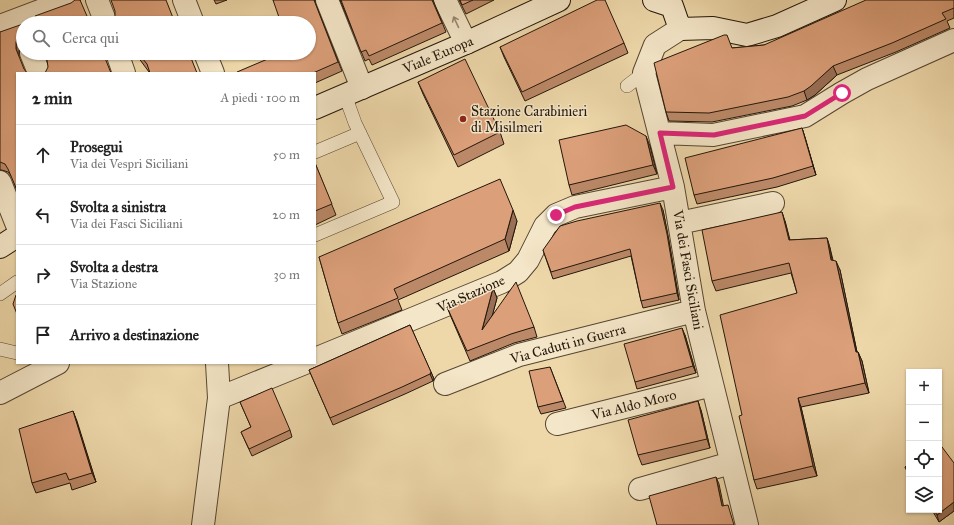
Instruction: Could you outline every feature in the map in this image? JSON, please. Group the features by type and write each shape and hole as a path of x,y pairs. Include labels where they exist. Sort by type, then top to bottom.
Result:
{"street":[{"path":"34,16 69,0"},
{"path":"97,0 103,16"},
{"path":"184,0 190,16"},
{"path":"327,0 353,91"},
{"path":"445,0 466,44"},
{"name":"Viale Europa","path":"316,108 466,44 560,0"},
{"path":"666,2 680,29 714,28 747,35 777,26 835,0"},
{"name":"Via dei Fasci Siciliani","path":"680,29 655,45 636,80 660,133 673,187 694,311 747,525"},
{"path":"660,133 714,135 805,116 868,79 954,40"},
{"path":"34,60 39,72"},
{"path":"119,60 124,72"},
{"path":"208,60 213,72"},
{"path":"0,182 16,222"},
{"name":"Via Stazione","path":"316,359 502,282 518,272 528,260 545,226 556,215 575,207 673,187"},
{"path":"679,223 773,203"},
{"path":"0,247 16,237"},
{"name":"Via Caduti in Guerra","path":"445,384 519,355 694,311"},
{"path":"0,393 56,364"},
{"path":"202,525 219,398 217,364"},
{"path":"219,398 302,364"},
{"name":"Via Aldo Moro","path":"557,424 712,385"},
{"path":"640,489 732,463"}],"lane":[{"path":"316,235 393,202 360,133 353,91"},
{"path":"316,152 360,133"},
{"path":"0,294 16,283"},
{"path":"0,349 16,353"}],"building":[{"path":"75,0 80,0 87,16 35,16 71,3"},
{"path":"111,0 166,0 172,16 115,16 115,11"},
{"path":"273,0 314,0 338,62 315,72 237,72 265,60 316,60 316,16 279,16"},
{"path":"341,0 432,0 442,23 369,56 366,50 361,52"},
{"path":"460,0 473,0 462,5"},
{"path":"597,0 605,0 624,43 522,92 500,47"},
{"path":"866,0 954,0 954,8 942,13 946,19 892,43 833,66 804,91 788,97 709,113 666,112 654,63 724,35 727,35 732,48 764,45"},
{"path":"16,26 16,60 20,60 26,72 16,72 16,188 5,164 0,162 0,32"},
{"name":"Stazione Carabinieri di Misilmeri","path":"465,59 500,132 454,155 418,82"},
{"path":"47,60 106,60 111,72 46,72 48,67"},
{"path":"144,60 192,60 197,72 150,72"},
{"path":"626,125 646,136 653,165 569,185 559,140"},
{"path":"802,128 813,166 773,178 694,195 685,158"},
{"path":"316,165 332,204 316,211"},
{"path":"500,179 513,210 505,239 394,289 398,298 338,323 319,257"},
{"path":"660,203 677,293 641,301 630,249 551,272 543,250 560,226"},
{"path":"782,212 789,240 827,238 831,260 836,261 856,352 858,352 865,383 798,398 813,466 754,480 739,416 742,415 720,315 797,293 789,263 712,281 702,230"},
{"path":"516,282 534,327 467,351 447,307 493,288 482,330"},
{"path":"16,295 16,312 13,304"},
{"path":"410,325 431,372 430,374 330,418 309,370"},
{"path":"682,328 693,366 635,382 624,344"},
{"path":"550,367 563,401 538,407 529,371"},
{"path":"272,388 290,430 249,449 241,432 251,427 240,402"},
{"path":"698,401 707,439 638,455 628,420"},
{"path":"73,411 92,473 69,480 66,473 32,483 19,429"},
{"path":"942,447 954,463 954,502 942,511"},
{"path":"716,477 722,506 728,505 734,525 657,525 649,496"}],"place":[{"name":"Stazione Carabinieri di Misilmeri","path":"463,119"}],"route":[{"path":"556,215 575,207 673,187 660,133 714,135 805,116 842,93"}]}
